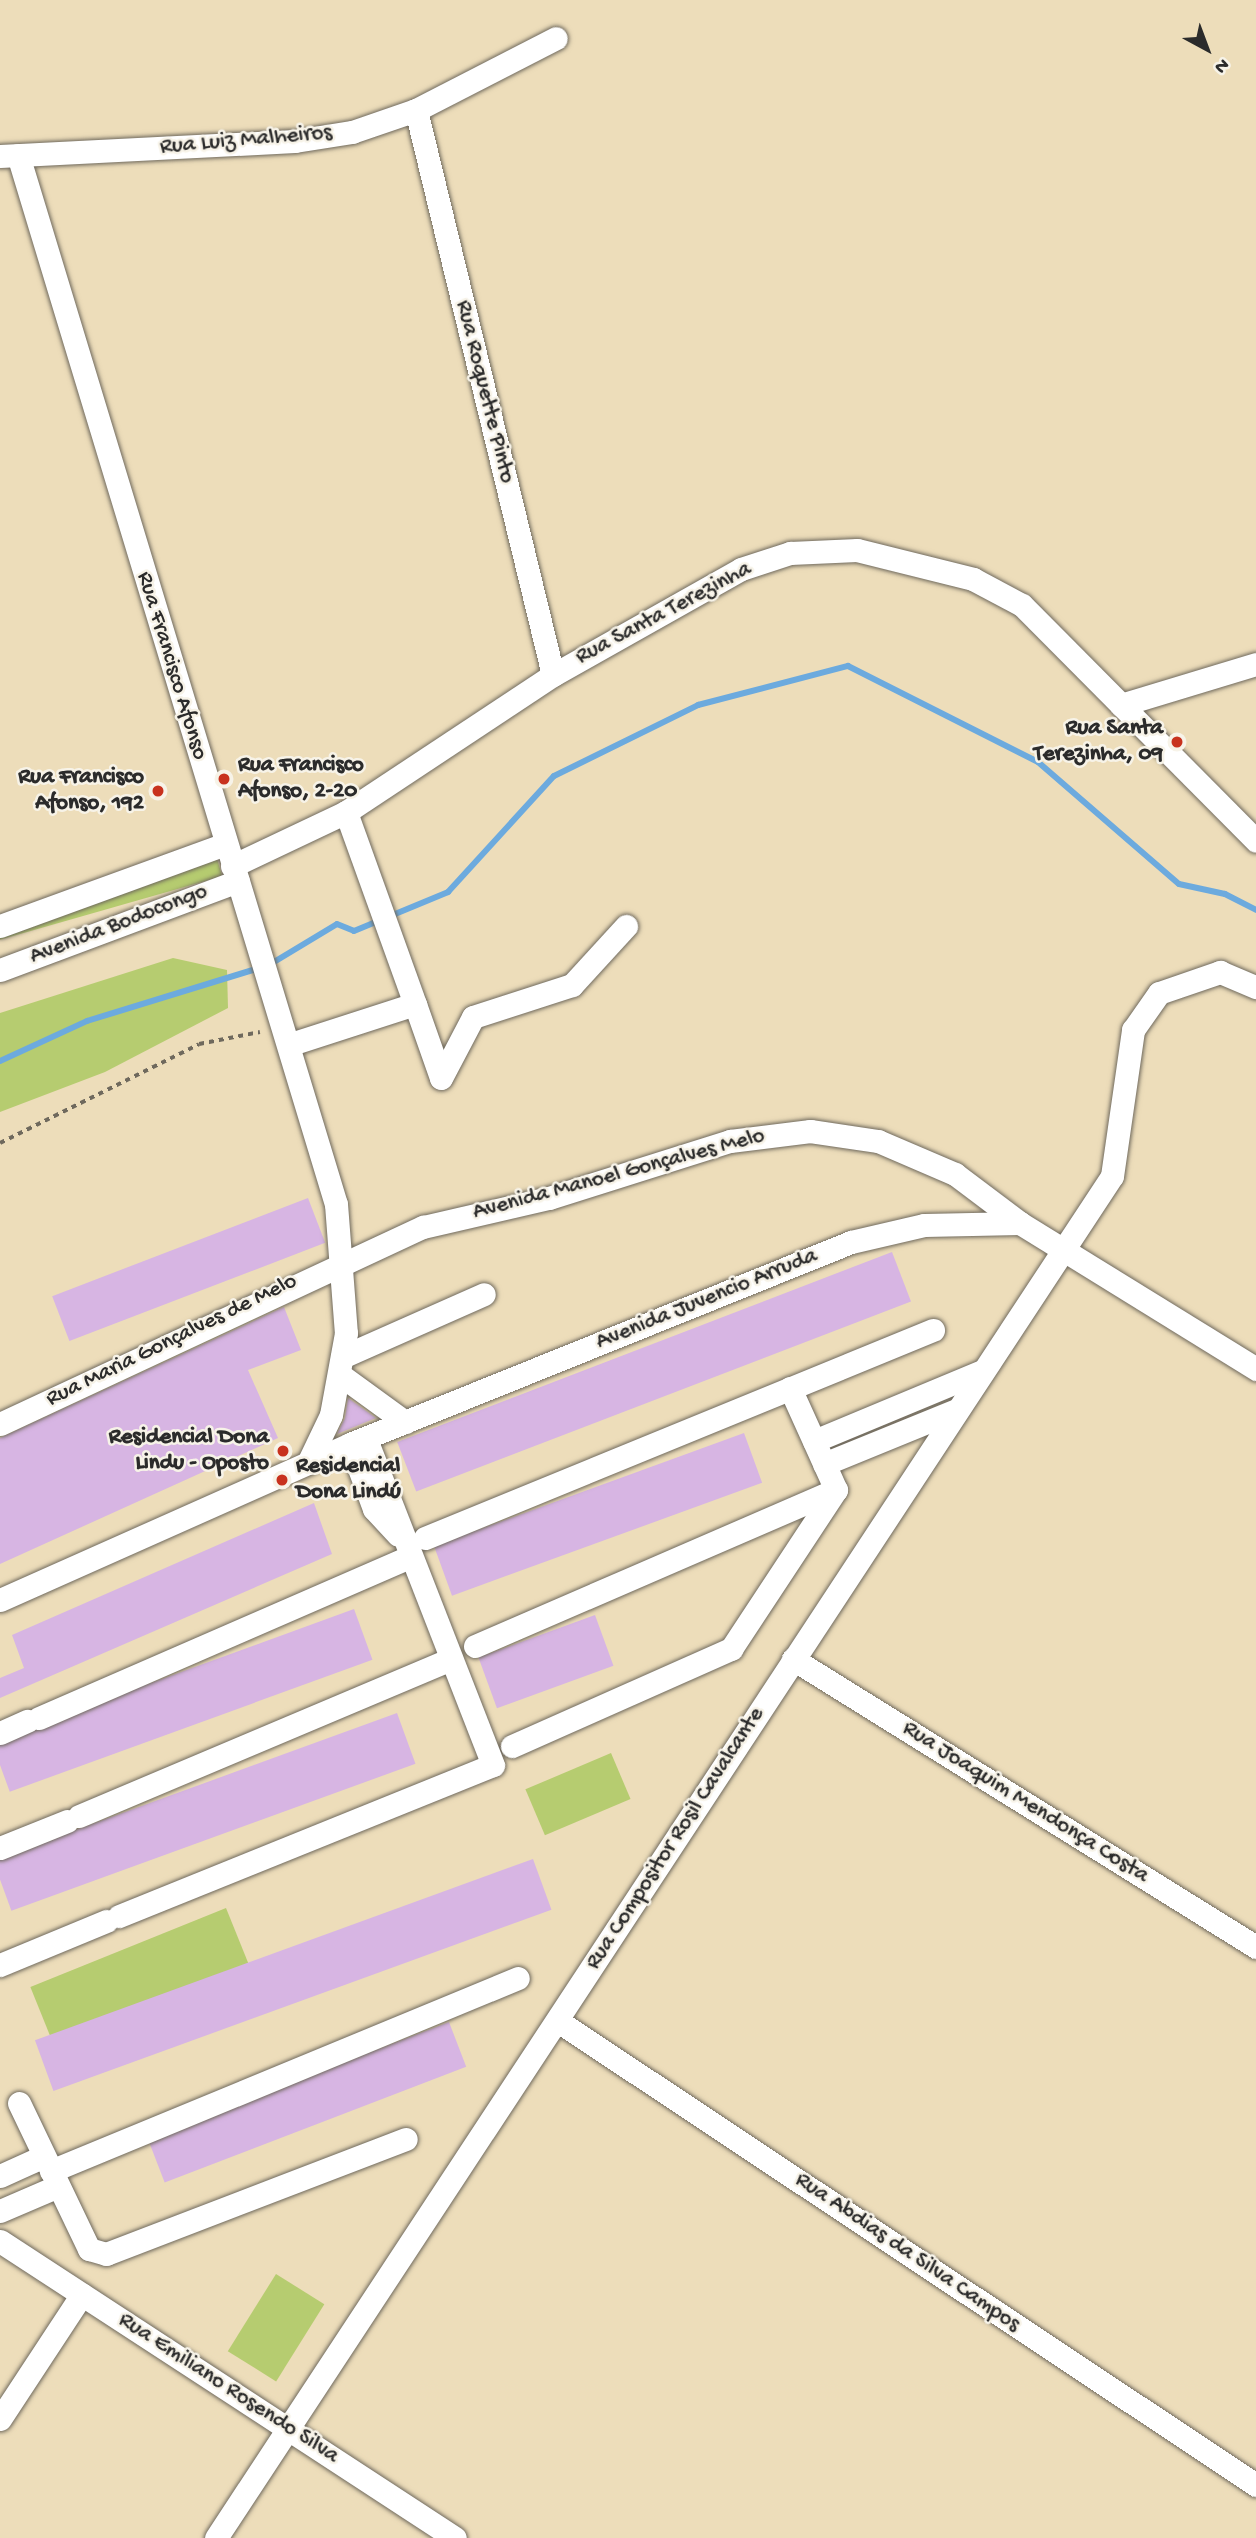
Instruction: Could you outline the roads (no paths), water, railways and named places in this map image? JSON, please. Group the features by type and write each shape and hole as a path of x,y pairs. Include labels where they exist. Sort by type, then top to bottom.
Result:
{"street":[{"name":"Rua Luiz Malheiros","path":"9,155 295,141 352,132 416,110 556,38"},
{"name":"Rua Roquette Pinto","path":"416,110 553,675"},
{"name":"Rua Francisco Afonso","path":"9,155 225,844 289,1035 336,1204 344,1259 341,1366 327,1428 308,1463"},
{"name":"Rua Santa Terezinha","path":"553,675 741,569 790,553 857,550 973,579 1022,605 1256,841"},
{"path":"1121,705 1256,664"},
{"name":"Avenida Bodocongo","path":"0,970 235,874 346,813 553,675"},
{"path":"346,813 441,1078 473,1017 572,985 626,926"},
{"name":"Avenida Bodocongo","path":"0,926 225,844"},
{"name":"Rua Compositor Rosil Cavalcante","path":"216,2538 292,2431 1060,1248 1112,1176 1133,1030 1159,993 1220,972 1256,987"},
{"path":"289,1035 415,1004"},
{"name":"Avenida Manoel Gonçalves Melo","path":"344,1259 423,1227 549,1198 730,1141 810,1131 908,1152 955,1174 1020,1223 1256,1369"},
{"name":"Avenida Juvencio Arruda","path":"308,1463 885,1231 1020,1223"},
{"name":"Rua Maria Gonçalves de Melo","path":"0,1424 344,1259"},
{"path":"405,1422 341,1366 484,1294"},
{"path":"0,1733 413,1544 933,1330"},
{"path":"814,1441 980,1372"},
{"path":"790,1388 836,1490"},
{"path":"824,1464 954,1411"},
{"path":"0,1965 493,1765 451,1659 413,1544 358,1441"},
{"path":"0,1600 308,1463"},
{"path":"475,1646 836,1490"},
{"path":"512,1746 731,1649 836,1490"},
{"path":"0,1848 451,1659"},
{"name":"Rua Joaquim Mendonça Costa","path":"793,1659 1256,1947"},
{"path":"0,2211 51,2171 518,1978"},
{"name":"Rua Abdias da Silva Campos","path":"558,2021 1256,2485"},
{"path":"19,2103 89,2249 106,2254 406,2139"},
{"path":"0,2176 51,2171"},
{"name":"Rua Emiliano Rosendo Silva","path":"0,2241 455,2538"},
{"path":"0,2419 82,2294"}],"waterway":[{"path":"269,965 337,924 354,931 448,892 554,776 698,705 848,666 1038,762 1179,884 1225,894 1256,910"},
{"path":"0,1061 87,1021 259,968"}],"place":[{"name":"Rua Santa Terezinha, 09","path":"1177,742"},
{"name":"Rua Francisco Afonso, 2-20","path":"224,779"},
{"name":"Rua Francisco Afonso, 192","path":"158,791"},
{"name":"Residencial Dona Lindu - Oposto","path":"283,1451"},
{"name":"Residencial Dona Lindú","path":"282,1480"}]}
